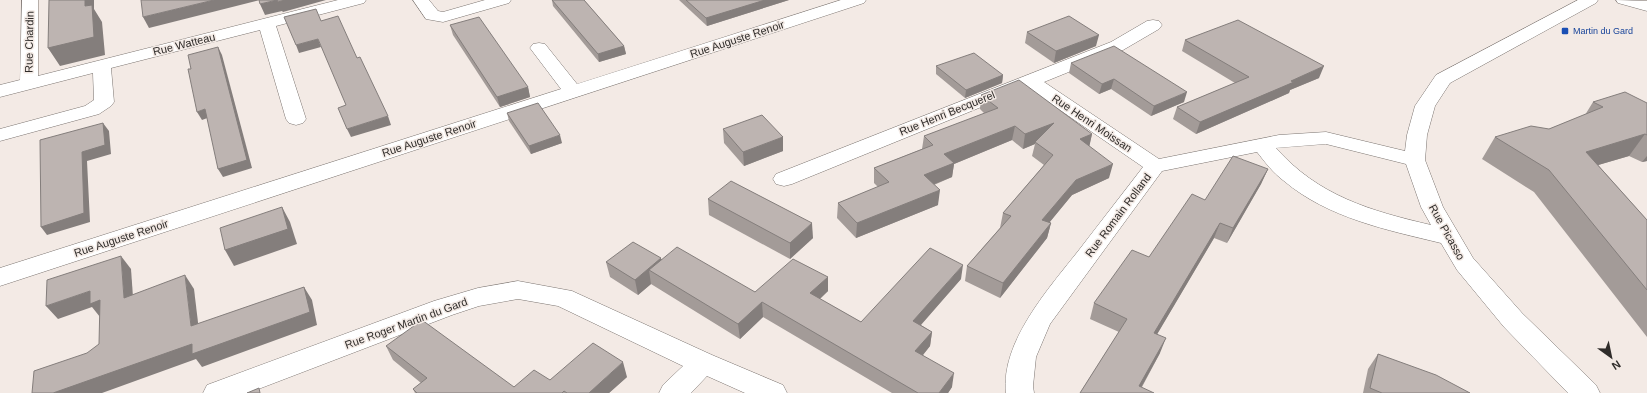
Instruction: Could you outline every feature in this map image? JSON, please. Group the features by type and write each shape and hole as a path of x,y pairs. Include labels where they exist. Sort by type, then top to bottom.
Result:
{"street":[{"name":"Rue Chardin","path":"29,84 30,0"},
{"path":"421,0 432,15 442,17 503,0"},
{"name":"Rue Auguste Renoir","path":"0,277 858,0"},
{"name":"Rue Picasso","path":"1586,393 1513,320 1465,264 1432,207 1415,160 1417,135 1425,106 1443,79 1590,0"},
{"path":"1624,0 1647,6"},
{"name":"Rue Watteau","path":"0,91 350,1"},
{"path":"266,23 296,119"},
{"name":"Rue Henri Becquerel","path":"784,179 1117,46 1153,25"},
{"path":"538,48 573,92"},
{"path":"0,135 92,110 104,102 102,65"},
{"name":"Rue Henri Moissan","path":"1029,80 1155,166"},
{"name":"Rue Romain Rolland","path":"1020,393 1019,386 1023,356 1039,320 1155,166 1279,141 1326,138 1415,160"},
{"path":"1262,145 1294,179 1326,200 1375,220 1449,237"},
{"name":"Rue Roger Martin du Gard","path":"217,393 443,308 478,297 518,290 562,298 703,363 773,393"},
{"path":"674,393 703,363"}],"building":[{"path":"49,0 85,0 85,6 92,5 94,37 48,48"},
{"path":"141,0 214,0 143,17"},
{"path":"259,0 277,0 260,4"},
{"path":"552,0 584,0 624,46 598,54"},
{"path":"686,0 765,0 706,18"},
{"path":"316,9 321,21 338,16 357,58 360,57 388,116 347,129 338,108 346,105 318,39 296,45 284,17"},
{"path":"1069,16 1099,35 1056,51 1027,32"},
{"path":"479,17 528,87 497,97 450,25"},
{"path":"1238,20 1324,66 1291,81 1294,82 1200,122 1177,107 1249,77 1185,40"},
{"path":"1114,46 1187,92 1154,106 1114,79 1102,84 1071,63"},
{"path":"218,47 247,160 218,169 205,109 197,112 188,69 191,69 188,55"},
{"path":"974,53 1003,75 966,90 936,66"},
{"path":"1019,80 1092,134 1080,139 1113,164 1076,180 1042,220 1051,223 1003,283 967,266 1011,216 1003,213 1053,155 1035,142 1054,123 1025,134 1015,126 944,154 954,163 924,175 940,190 857,223 838,203 889,182 874,168 933,145 924,136 998,108 981,95"},
{"path":"1625,92 1647,103 1647,135 1645,134 1586,152 1647,220 1647,290 1549,170 1495,137 1531,126 1549,129 1603,107 1593,102"},
{"path":"538,103 560,135 529,146 507,113"},
{"path":"762,115 783,137 743,152 723,129"},
{"path":"103,123 105,145 82,152 84,213 41,227 40,140"},
{"path":"1233,156 1268,169 1233,228 1220,223 1154,333 1166,338 1139,386 1154,393 1080,393 1127,319 1094,303 1132,250 1149,257 1192,194 1205,200"},
{"path":"731,181 812,223 790,243 708,199"},
{"path":"282,207 288,229 225,250 220,228"},
{"path":"633,242 661,258 635,280 606,262"},
{"path":"677,247 755,292 793,259 828,277 810,293 861,322 930,248 963,265 913,321 932,332 915,351 954,373 939,393 918,393 762,302 738,324 649,270"},
{"path":"121,256 124,298 185,275 191,326 304,287 310,312 192,354 192,344 53,393 32,393 34,371 87,353 99,344 100,300 90,304 90,291 46,306 47,280"},
{"path":"422,320 514,387 534,370 550,380 593,343 623,362 589,393 567,393 564,391 562,393 417,393 413,389 427,378 386,346"},
{"path":"1378,354 1436,375 1470,393 1382,393 1370,388"},
{"path":"259,388 260,393 247,393"}],"place":[{"name":"Martin du Gard","path":"1565,31"}]}
